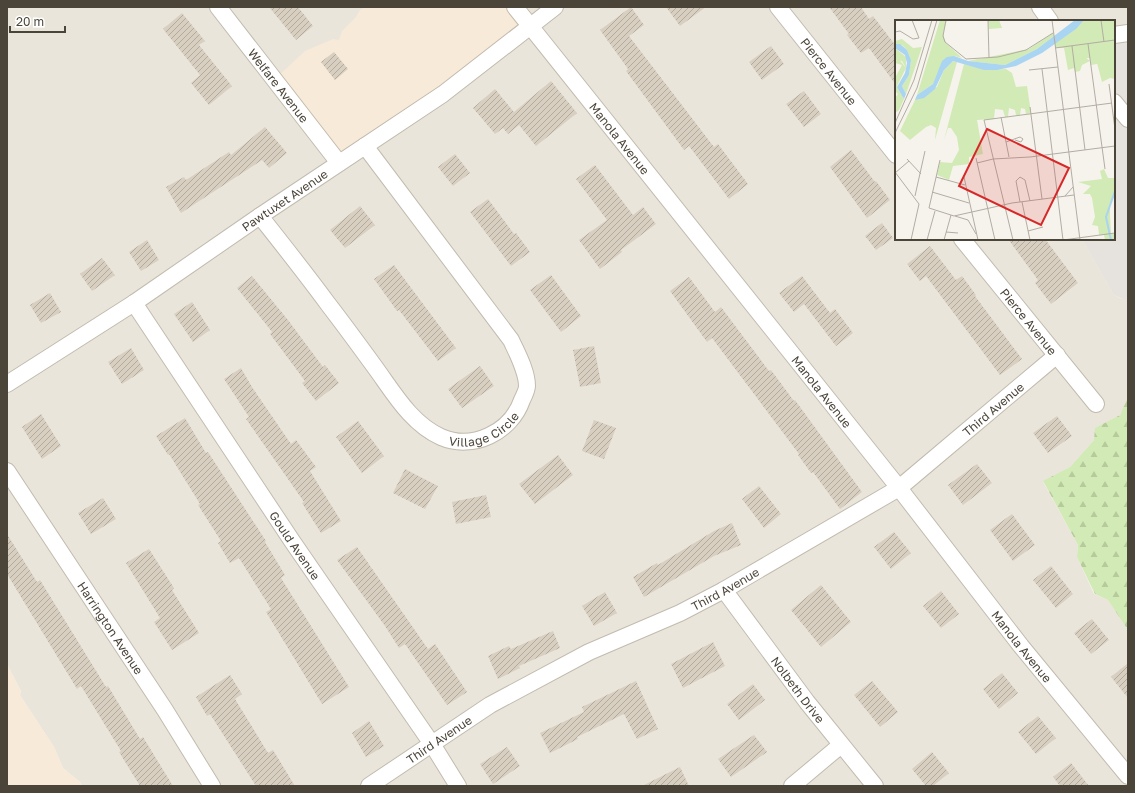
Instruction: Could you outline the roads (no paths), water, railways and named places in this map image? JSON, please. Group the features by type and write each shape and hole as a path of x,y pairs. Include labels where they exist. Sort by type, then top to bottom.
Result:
{"street":[{"name":"Welfare Avenue","path":"218,7 339,163"},
{"name":"Manola Avenue","path":"515,7 900,488 1020,646 1128,776"},
{"name":"Pawtuxet Avenue","path":"7,384 134,304 260,216 443,94 555,7"},
{"name":"Pierce Avenue","path":"778,7 895,154"},
{"path":"1040,7 1049,20"},
{"path":"1115,35 1128,33"},
{"path":"1115,103 1128,119"},
{"name":"Village Circle","path":"260,216 327,303 402,405 419,424 441,437 457,441 476,440 496,433 507,424 520,407 527,386 523,365 511,340 366,146"},
{"name":"Pierce Avenue","path":"963,240 1096,404"},
{"name":"Gould Avenue","path":"134,304 292,541 432,744 458,786"},
{"name":"Third Avenue","path":"369,786 490,705 588,652 680,613 724,590 900,488 1057,355"},
{"name":"Harrington Avenue","path":"7,471 165,710 212,786"},
{"name":"Nolbeth Drive","path":"724,590 807,702 874,786"},
{"path":"792,786 841,745"}]}
